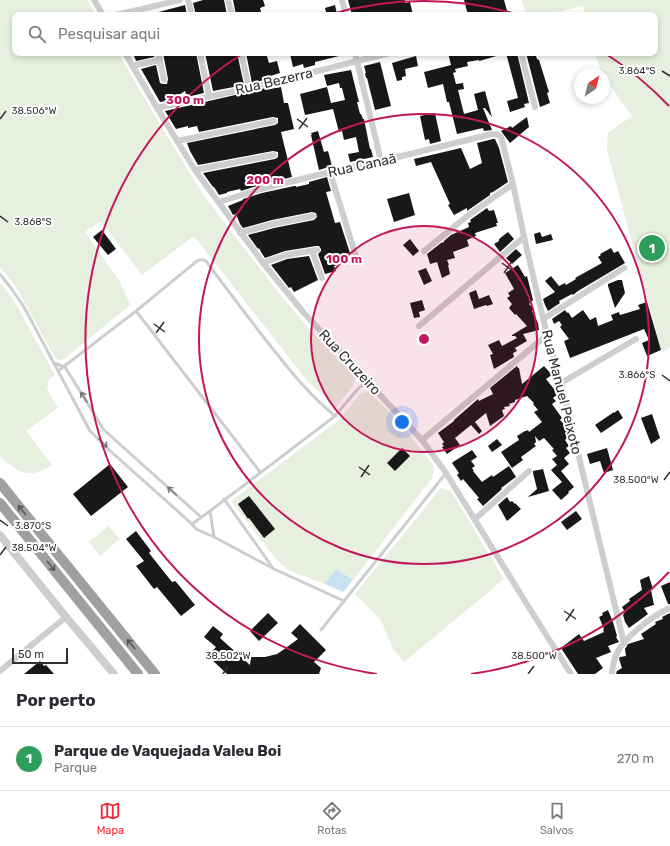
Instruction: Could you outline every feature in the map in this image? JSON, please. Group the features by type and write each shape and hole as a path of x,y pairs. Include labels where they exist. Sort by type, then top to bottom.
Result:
{"highway":[{"path":"0,483 155,674"},
{"path":"0,503 138,674"}],"street":[{"path":"94,0 101,12"},
{"path":"128,12 180,0"},
{"path":"188,0 191,12"},
{"path":"228,0 231,12"},
{"path":"342,0 345,12"},
{"path":"148,7 149,12"},
{"name":"Rua Cruzeiro","path":"127,56 177,141 240,233 304,313 422,440 446,473 571,674"},
{"path":"132,66 159,56 164,80"},
{"path":"201,56 209,96"},
{"path":"242,56 249,88"},
{"path":"356,56 381,161"},
{"name":"Rua Bezerra","path":"157,108 249,88 378,56"},
{"path":"522,56 535,107"},
{"path":"177,141 274,120"},
{"name":"Rua Canaã","path":"219,202 330,172 492,134 499,135 502,142"},
{"name":"Rua Manuel Peixoto","path":"502,142 513,184 543,319 561,383 624,643"},
{"path":"196,170 274,155"},
{"path":"330,172 357,260"},
{"path":"424,251 466,217 513,184"},
{"path":"240,233 273,224 313,216"},
{"path":"420,326 524,237"},
{"path":"263,263 286,255 315,251 322,278"},
{"path":"543,319 624,268"},
{"path":"422,440 547,335"},
{"path":"561,383 636,339"},
{"path":"474,519 529,471"},
{"path":"0,535 114,674"},
{"path":"612,674 616,654 624,643 647,622 670,608"},
{"path":"0,670 66,617"}],"lane":[{"path":"58,371 200,259 206,262 284,363 323,406 335,416"},
{"path":"0,274 24,307 90,431 107,448 196,529 274,569 344,601"},
{"path":"136,311 260,472"},
{"path":"54,363 65,367 104,430 201,517"},
{"path":"192,524 335,416 367,381"},
{"path":"321,630 446,473"},
{"path":"224,499 274,569"},
{"path":"210,511 214,537"}],"green space":[{"path":"0,0 87,0 94,12 12,12 12,56 120,56 204,196 277,291 309,329 355,377 353,386 336,407 309,383 194,236 142,275 101,221 85,232 120,282 130,305 64,359 58,360 54,356 16,287 0,267"},
{"path":"522,0 670,0 670,347 662,352 607,150 608,133 632,116 610,85 610,68 600,68 596,56 658,56 658,12 584,12 583,6 556,12 525,12"},
{"path":"0,283 13,299 55,375 49,379 47,389 58,408 26,431 52,465 37,472 31,473 19,470 0,456"},
{"path":"369,392 402,425 433,465 434,469 432,478 353,580 336,570 325,584 288,570 275,558 231,501 339,420 361,393"},
{"path":"441,488 451,491 504,579 404,662 393,649 381,620 355,594"},
{"path":"109,526 120,539 100,556 89,542"}],"water":[{"path":"336,569 353,580 343,592 325,584"}],"building":[{"path":"203,0 224,0 226,12 195,12 193,3"},
{"path":"233,0 263,0 265,6 260,8 261,12 235,12"},
{"path":"348,0 405,0 405,3 410,2 412,12 351,12"},
{"path":"464,0 504,0 507,12 467,12"},
{"path":"185,5 186,12 159,12"},
{"path":"335,5 337,12 326,12 325,8"},
{"path":"134,56 154,56 154,57 136,61"},
{"path":"164,56 197,56 204,93 187,97 185,91 173,100 160,102 141,69 156,65 160,83 167,84 168,79"},
{"path":"206,56 238,56 244,85 213,91"},
{"path":"247,56 267,56 269,63 277,61 280,73 267,77 268,79 252,83"},
{"path":"290,56 339,56 315,62 315,65 304,68 303,64 293,67"},
{"path":"416,56 418,66 405,69 406,76 402,77 402,80 397,81 392,63"},
{"path":"449,56 496,56 479,61 467,62 468,66 455,69 456,72 453,73 456,84 463,83 464,89 458,90 464,114 478,110 474,94 485,91 492,117 485,108 483,108 492,130 484,131 483,128 457,134 443,84 428,88 424,72 451,65"},
{"path":"507,56 518,56 529,103 524,104 525,107 510,112 507,101 518,98"},
{"path":"527,56 536,56 539,60 549,92 547,93 550,103 540,107"},
{"path":"380,62 391,106 375,110 364,66"},
{"path":"351,70 359,102 357,102 360,114 364,119 373,157 350,162 348,154 359,152 356,137 344,140 342,131 339,132 333,109 305,115 300,94 327,87 331,103 345,100 339,83 327,86 324,75"},
{"path":"270,87 270,89 281,87 284,103 288,103 294,129 281,132 292,177 241,191 240,189 219,195 203,173 275,159 278,157 278,152 273,151 198,165 187,143 275,125 278,123 278,118 273,117 199,132 197,126 188,128 188,126 176,129 165,111"},
{"path":"435,113 441,141 430,144 429,139 425,140 420,116"},
{"path":"527,117 529,127 510,143 501,131 511,126 512,128"},
{"path":"318,131 324,152 328,151 332,166 319,170 311,135 311,133"},
{"path":"495,139 499,148 508,182 490,193 490,195 467,211 467,208 454,215 448,205 450,204 431,162 416,166 414,159 461,148 470,169 482,163 477,143"},
{"path":"327,177 331,191 326,192 335,223 340,222 350,253 344,255 346,262 334,266 336,271 325,274 318,254 321,251 319,246 285,251 265,258 248,235 314,220 317,217 316,213 312,212 272,220 243,228 236,214 233,215 228,206 262,193 309,184 309,182"},
{"path":"409,193 415,215 394,222 387,199"},
{"path":"487,208 489,211 494,210 498,223 496,223 497,226 475,233 476,236 467,240 469,246 453,252 455,258 447,260 450,274 442,278 437,262 430,264 427,254 451,235 469,227 468,223 471,222 470,220"},
{"path":"102,230 116,249 108,255 93,237"},
{"path":"508,232 514,239 500,252 494,244"},
{"path":"540,232 542,237 551,234 553,240 536,244 534,234"},
{"path":"410,239 419,251 413,256 403,245"},
{"path":"611,248 614,253 618,251 625,263 573,295 572,294 559,301 560,303 548,311 543,299 555,292 545,281 551,276 559,286 565,283 566,285 576,279 575,278 602,263 598,257 601,255 600,254"},
{"path":"516,249 522,255 512,264 506,258"},
{"path":"309,256 318,280 294,292 291,287 289,288 271,265 287,259"},
{"path":"518,265 525,277 527,276 533,300 529,304 534,309 532,311 538,323 539,330 523,334 527,341 515,348 517,351 513,353 514,357 494,369 490,355 493,354 488,345 499,340 502,346 517,338 512,335 527,326 509,308 512,304 507,298 510,296 508,293 514,289 505,273"},
{"path":"426,268 432,281 424,285 418,271"},
{"path":"622,280 625,293 615,308 608,284"},
{"path":"476,290 479,299 489,295 493,304 474,309 469,293"},
{"path":"422,300 425,310 419,312 420,317 414,318 410,303"},
{"path":"647,302 661,350 647,356 642,343 649,340 644,329 570,358 564,341 569,339 560,327 562,325 559,321 554,324 552,319 565,310 572,318 583,310 590,320 596,317 598,326 613,320 611,315 619,312 620,315 640,309 638,305"},
{"path":"517,366 519,368 522,384 544,366 552,375 546,379 558,394 553,398 556,401 552,404 562,418 560,420 565,425 568,437 565,440 569,446 566,448 570,453 564,458 569,464 561,471 574,487 561,500 552,490 562,482 551,470 557,465 552,459 557,456 552,450 554,449 544,438 539,441 535,436 536,442 534,444 536,446 521,457 523,460 512,468 501,452 519,440 517,436 528,430 529,432 542,422 534,412 538,410 533,404 534,403 527,396 515,400 515,402 509,404 510,406 504,407 505,409 502,410 504,416 490,426 486,413 475,422 482,431 479,434 471,425 455,438 460,445 447,454 442,447 444,446 442,444 444,442 438,433 454,421 478,399 479,401 493,394 490,388"},
{"path":"618,410 623,418 601,433 595,425"},
{"path":"652,414 660,438 651,444 641,418"},
{"path":"497,439 502,445 492,452 488,446"},
{"path":"402,448 410,456 395,471 387,463"},
{"path":"607,448 613,470 604,473 600,461 590,464 587,454"},
{"path":"472,450 477,457 471,461 475,466 472,468 482,482 492,475 493,477 509,466 516,477 501,488 502,489 483,506 477,499 479,498 463,479 461,481 457,475 459,473 452,463"},
{"path":"110,464 128,487 91,516 73,494"},
{"path":"543,469 549,491 528,497 537,489 533,471"},
{"path":"249,496 275,529 264,538 238,504"},
{"path":"507,497 510,502 512,501 521,509 507,521 498,505"},
{"path":"576,511 582,519 567,530 561,522"},
{"path":"136,531 151,551 149,553 172,582 175,581 177,583 195,605 181,616 157,587 154,589 136,566 144,561 126,539"},
{"path":"649,576 653,589 651,590 654,605 644,608 648,614 629,628 625,622 623,615 625,612 622,607 630,601 629,599 642,590 640,580"},
{"path":"670,582 670,604 668,604 661,586"},
{"path":"608,610 613,622 616,637 619,642 608,646 611,652 596,658 603,668 595,674 578,674 561,648 579,634 584,641 604,632 599,617 603,615 602,613"},
{"path":"268,613 278,623 259,641 250,631"},
{"path":"670,613 670,674 616,674 617,671 622,668 619,659 620,657 626,656 625,649 628,644 644,639 641,634 656,624 655,622 663,619 662,617"},
{"path":"300,624 326,650 314,662 321,668 319,674 227,674 208,656 216,647 204,637 213,626 223,634 220,638 250,665 251,657 265,657 277,654 298,639 291,633"},
{"path":"40,661 54,674 24,674"}],"place":[{"name":"Parque de Vaquejada Valeu Boi","path":"652,248"}]}
